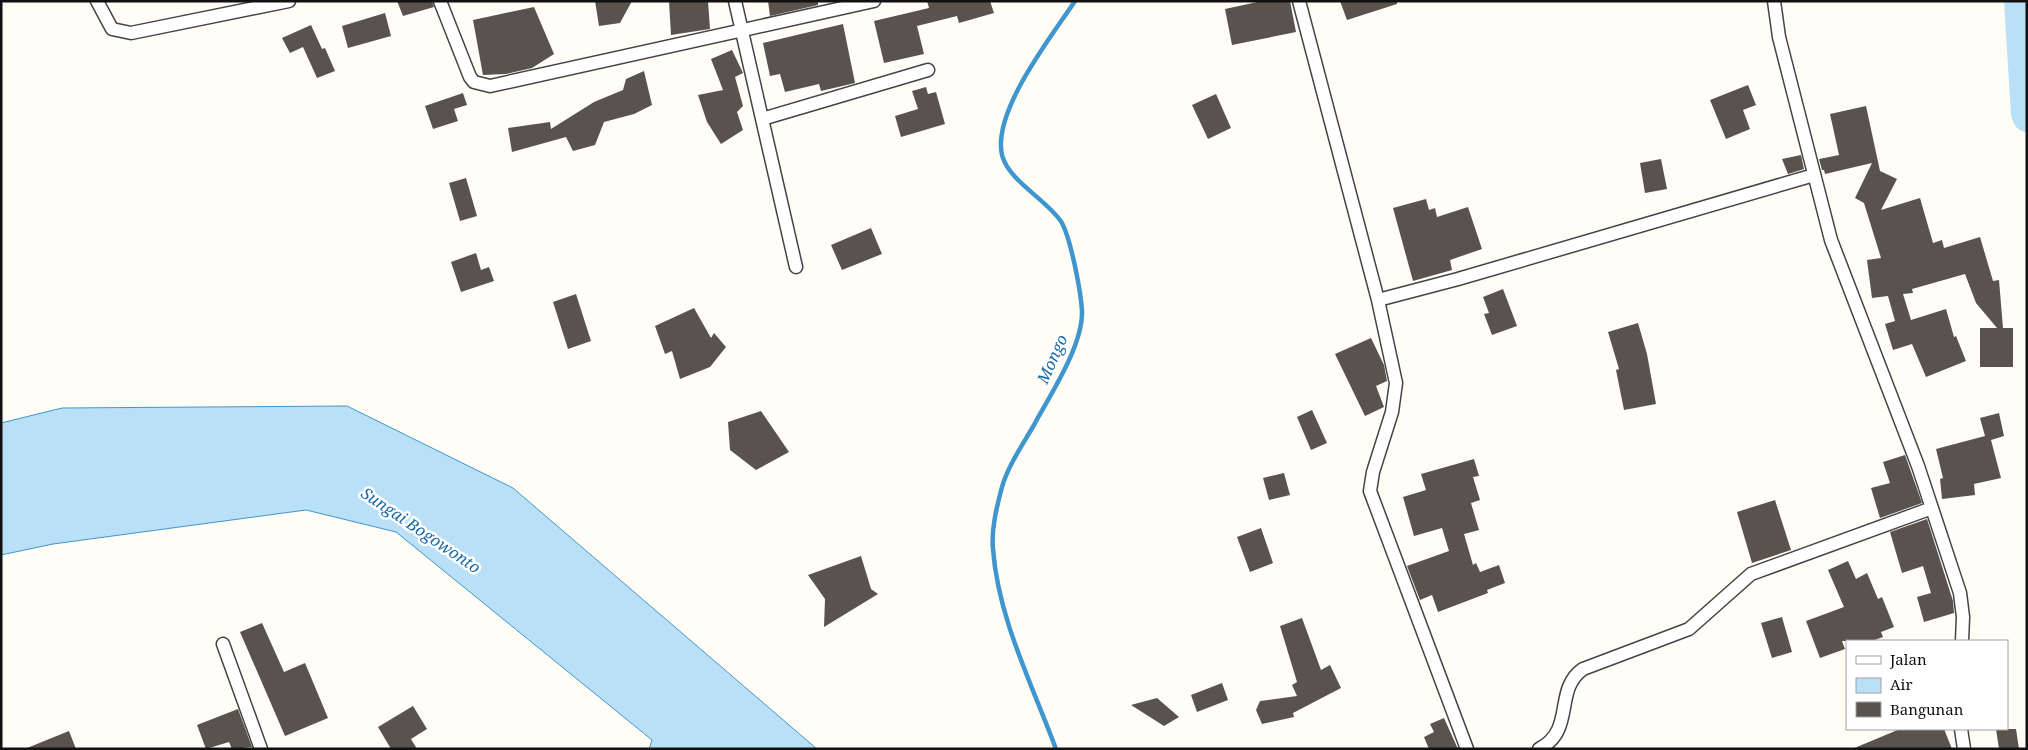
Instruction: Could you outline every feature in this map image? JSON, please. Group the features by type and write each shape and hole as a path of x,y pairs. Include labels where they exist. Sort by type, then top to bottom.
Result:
{"street":[{"path":"96,1 112,29 131,33 289,1"},
{"path":"440,1 470,77 474,82 490,86 874,1"},
{"path":"735,1 796,266"},
{"path":"1298,1 1378,300 1396,389 1392,412 1373,472 1370,491 1467,749"},
{"path":"1774,1 1779,37 1831,240 1932,508 1960,593 1963,617 1962,640"},
{"path":"762,119 928,70"},
{"path":"1378,300 1458,279 1814,175"},
{"path":"1539,749 1556,736 1561,724 1568,685 1572,678 1583,669 1689,629 1751,574 1932,508"},
{"path":"223,644 261,749"},
{"path":"1961,730 1964,749"}],"water":[{"name":"Sungai Bogowonto","path":"347,406 513,488 817,749 649,749 652,740 396,532 306,510 53,544 1,555 1,423 62,408"}],"building":[{"path":"397,1 432,1 434,7 403,16"},
{"path":"595,1 632,1 620,23 599,26"},
{"path":"669,1 708,1 710,29 671,35"},
{"path":"768,1 818,1 818,5 770,16"},
{"path":"927,1 990,1 994,13 959,23 957,16 917,26 924,54 884,63 874,21 929,8"},
{"path":"1262,1 1290,1 1296,32 1232,45 1225,9"},
{"path":"1340,1 1397,1 1397,4 1347,20"},
{"path":"534,7 554,54 532,68 506,74 483,75 473,20"},
{"path":"385,13 391,36 348,48 342,26"},
{"path":"843,24 855,83 821,91 819,84 785,92 780,74 770,76 763,43"},
{"path":"311,25 322,49 325,48 335,71 317,78 303,47 290,53 282,38"},
{"path":"732,50 743,73 735,77 743,106 737,112 743,130 721,144 707,122 698,95 723,90 711,59"},
{"path":"644,71 652,105 634,114 604,122 595,145 573,151 566,137 512,152 508,128 550,122 551,129 594,102 623,90 626,79"},
{"path":"1748,85 1756,105 1743,110 1750,129 1726,139 1710,100"},
{"path":"926,87 928,94 936,92 945,124 901,137 895,116 918,109 912,91"},
{"path":"463,93 467,105 454,109 458,121 433,129 425,106"},
{"path":"1216,94 1231,128 1208,139 1192,105"},
{"path":"1866,106 1880,171 1897,179 1881,210 1920,198 1933,243 1942,240 1944,248 1980,237 1993,281 1999,280 2003,328 2013,328 2013,367 1980,367 1980,328 1997,328 1976,303 1965,274 1912,289 1913,293 1903,294 1911,320 1946,309 1954,337 1956,336 1966,361 1926,377 1912,344 1893,350 1885,324 1895,321 1888,296 1872,298 1867,260 1881,258 1864,203 1855,198 1872,163 1825,174 1819,159 1839,155 1830,114"},
{"path":"1801,155 1804,169 1788,174 1782,159"},
{"path":"1661,159 1667,189 1645,193 1640,163"},
{"path":"466,178 477,216 460,221 449,183"},
{"path":"1426,199 1429,210 1435,208 1437,217 1468,207 1482,249 1450,260 1452,270 1413,281 1393,208"},
{"path":"871,228 882,254 842,270 831,245"},
{"path":"476,253 481,270 489,267 494,281 461,292 451,262"},
{"path":"1503,289 1517,326 1492,335 1484,314 1489,313 1483,297"},
{"path":"576,294 591,341 568,349 553,302"},
{"path":"694,308 711,338 714,333 726,347 710,367 680,379 672,351 665,354 655,326"},
{"path":"1638,323 1647,354 1656,404 1624,410 1616,370 1619,369 1608,332"},
{"path":"1371,338 1384,365 1387,381 1376,386 1384,407 1365,416 1335,354"},
{"path":"1312,410 1327,443 1311,450 1297,417"},
{"path":"761,411 789,452 756,470 730,450 728,422"},
{"path":"1999,413 2004,436 1991,440 2001,478 1974,484 1975,495 1942,499 1940,479 1943,478 1936,449 1985,436 1980,418"},
{"path":"1905,455 1922,503 1880,518 1871,488 1890,483 1883,462"},
{"path":"1474,459 1479,476 1473,477 1480,500 1471,503 1479,530 1464,534 1473,565 1476,563 1480,572 1499,565 1505,583 1487,590 1488,593 1438,612 1432,595 1420,600 1407,566 1449,551 1442,528 1414,536 1403,497 1426,490 1421,474"},
{"path":"1284,473 1290,495 1269,500 1263,478"},
{"path":"1775,500 1791,550 1752,563 1737,512"},
{"path":"1927,519 1953,601 1954,613 1924,622 1917,597 1931,593 1923,566 1902,573 1890,532"},
{"path":"1261,528 1273,563 1250,572 1237,537"},
{"path":"861,556 871,589 878,594 824,627 825,599 808,575"},
{"path":"1848,561 1856,579 1867,573 1878,599 1882,597 1894,627 1881,632 1883,637 1875,640 1842,641 1845,649 1820,658 1806,621 1844,607 1828,570"},
{"path":"1782,617 1792,652 1772,658 1761,623"},
{"path":"1302,618 1321,670 1330,665 1341,688 1293,713 1294,717 1262,724 1256,710 1260,701 1297,696 1292,685 1297,682 1280,626"},
{"path":"262,623 284,672 305,663 328,718 285,736 240,632"},
{"path":"1222,683 1228,700 1197,712 1191,695"},
{"path":"1157,698 1179,717 1164,726 1131,705"},
{"path":"413,706 427,729 411,739 417,749 391,749 378,727"},
{"path":"238,709 252,747 232,749 229,742 206,749 197,725"},
{"path":"1444,718 1458,749 1429,749 1424,737 1434,732 1430,724"},
{"path":"2016,729 2019,749 1999,749 1996,730"},
{"path":"1898,730 1944,730 1952,749 1852,749"},
{"path":"69,731 76,749 27,749 27,748"}],"waterway":[{"name":"Mongo","path":"1056,749 1009,625 996,575 993,534 996,510 1008,471 1071,355 1081,325 1082,311 1075,266 1062,223 1048,206 1012,174 1002,155 1001,137 1006,117 1026,75 1075,1"},
{"path":"2018,1 2025,114 2027,118"}]}
